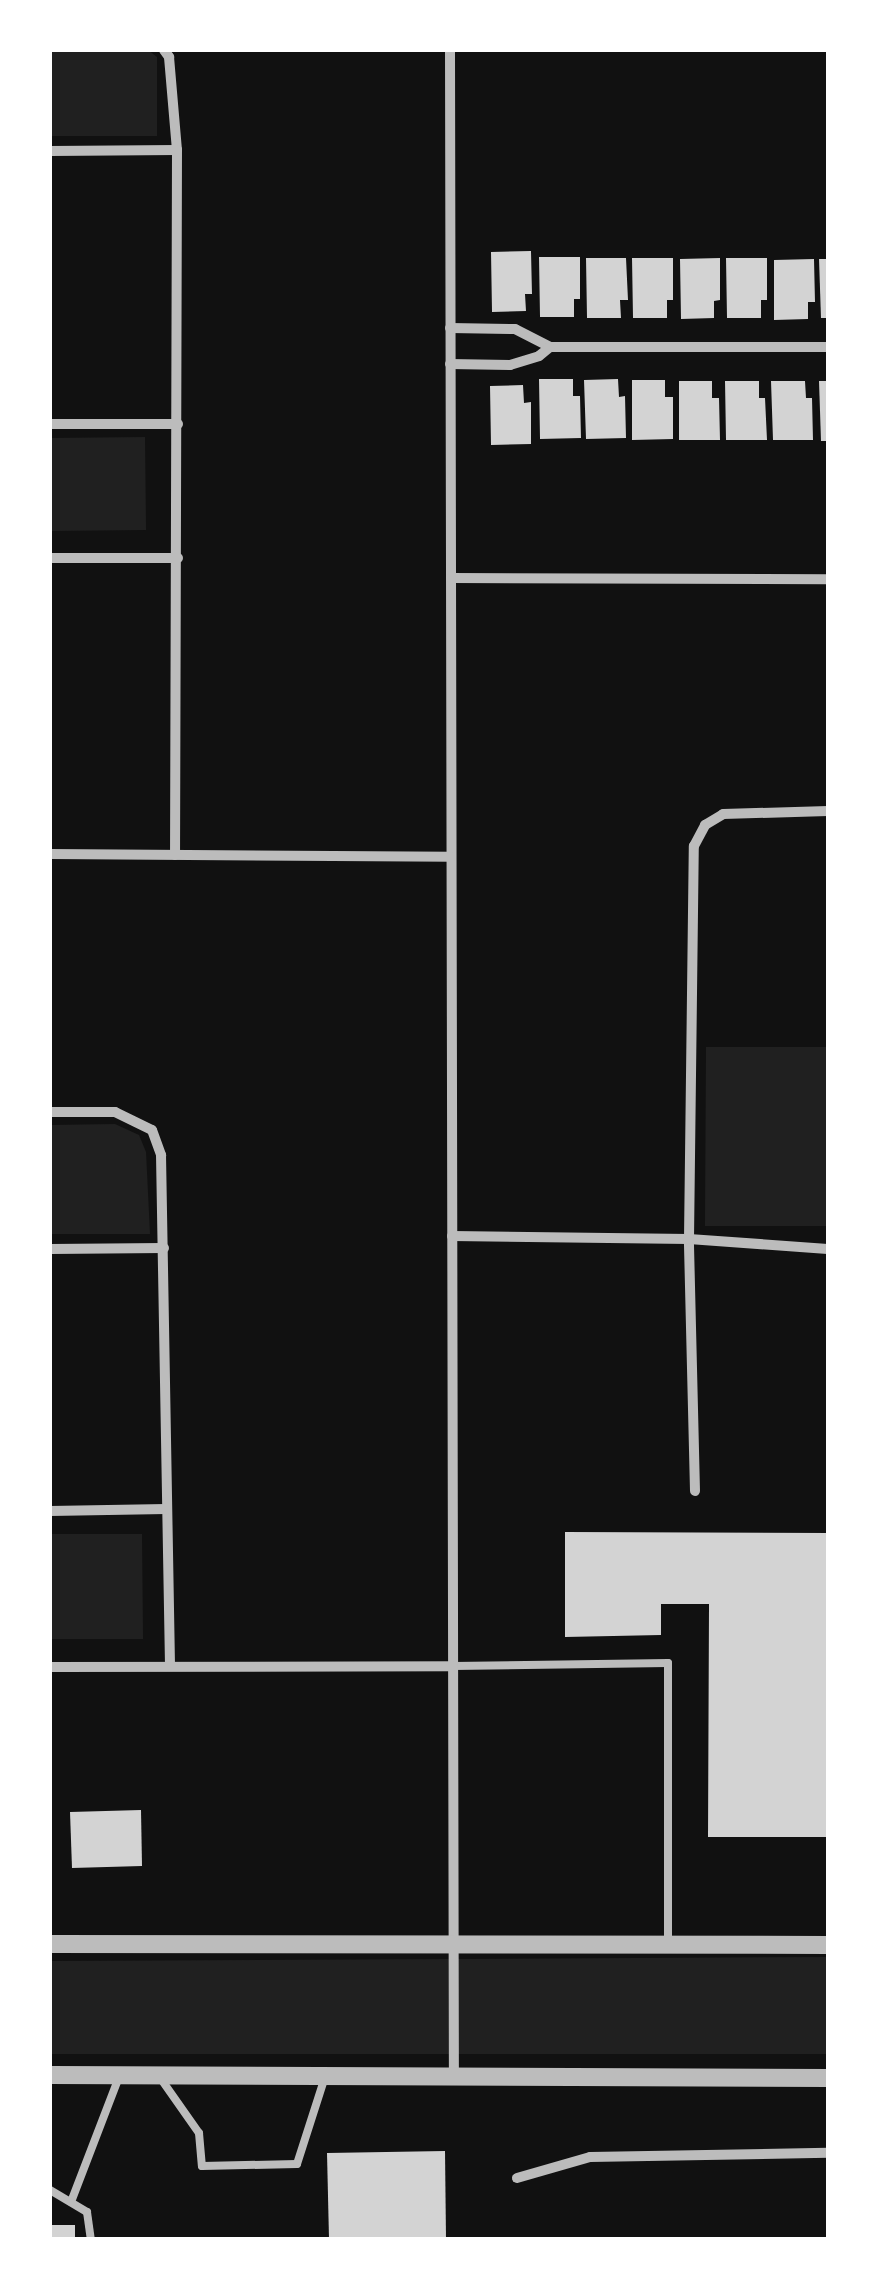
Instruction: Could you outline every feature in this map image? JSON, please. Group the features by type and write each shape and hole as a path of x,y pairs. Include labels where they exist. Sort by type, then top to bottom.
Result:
{"street":[{"path":"164,50 169,57 177,150 175,855"},
{"path":"450,50 454,2077"},
{"path":"50,151 177,150"},
{"path":"450,328 515,329 550,347 828,347"},
{"path":"450,364 510,365 539,356 550,347"},
{"path":"50,424 178,424"},
{"path":"50,558 178,558"},
{"path":"451,578 828,579"},
{"path":"695,1491 689,1240 694,846 706,824 724,814 828,810"},
{"path":"50,854 452,857"},
{"path":"50,1112 115,1112 152,1130 162,1155 170,1666"},
{"path":"452,1236 689,1240 828,1248"},
{"path":"50,1248 164,1248"},
{"path":"50,1511 166,1509"},
{"path":"50,1667 452,1666"},
{"path":"50,1944 828,1944"},
{"path":"50,2075 828,2078"},
{"path":"517,2178 590,2156 828,2153"}],"lane":[{"path":"452,1666 668,1663 668,1944"},
{"path":"158,2076 199,2134 202,2166 297,2164 325,2077"},
{"path":"71,2202 120,2077"},
{"path":"50,2190 86,2212 91,2239"}],"shaded area":[{"path":"50,50 148,50 157,57 157,136 50,136"},
{"path":"145,437 146,530 50,531 50,438"},
{"path":"706,1047 828,1047 828,1226 705,1226"},
{"path":"115,1124 139,1135 146,1152 150,1234 50,1234 50,1125"},
{"path":"50,1534 142,1534 143,1639 50,1639"},
{"path":"828,1957 828,2054 50,2054 50,1961"}],"building":[{"path":"531,251 532,294 525,294 526,311 492,312 491,252"},
{"path":"539,257 580,257 580,299 574,299 574,317 540,317"},
{"path":"586,258 626,258 628,300 620,300 621,318 587,318"},
{"path":"632,258 673,258 673,300 667,300 667,318 633,318"},
{"path":"720,258 720,300 714,301 714,318 681,319 680,259"},
{"path":"726,258 767,258 767,300 761,300 761,318 727,318"},
{"path":"814,259 815,302 808,302 808,319 774,320 774,260"},
{"path":"819,259 828,259 828,318 821,318"},
{"path":"539,379 573,379 573,396 580,396 581,438 540,439"},
{"path":"618,379 619,397 625,396 626,438 586,439 584,380"},
{"path":"632,380 665,380 665,397 673,397 673,439 632,440"},
{"path":"679,381 712,381 712,398 719,398 720,440 679,440"},
{"path":"725,381 759,381 759,398 765,398 767,440 726,440"},
{"path":"771,381 805,381 806,398 812,398 813,440 773,440"},
{"path":"819,381 828,381 828,441 821,441"},
{"path":"523,385 524,403 531,402 531,444 491,445 490,386"},
{"path":"565,1532 828,1533 828,1837 708,1837 709,1604 661,1604 661,1635 565,1637"},
{"path":"141,1810 142,1866 72,1868 70,1812"},
{"path":"445,2151 446,2239 329,2239 327,2153"},
{"path":"50,2225 75,2225 75,2239 50,2239"}]}
